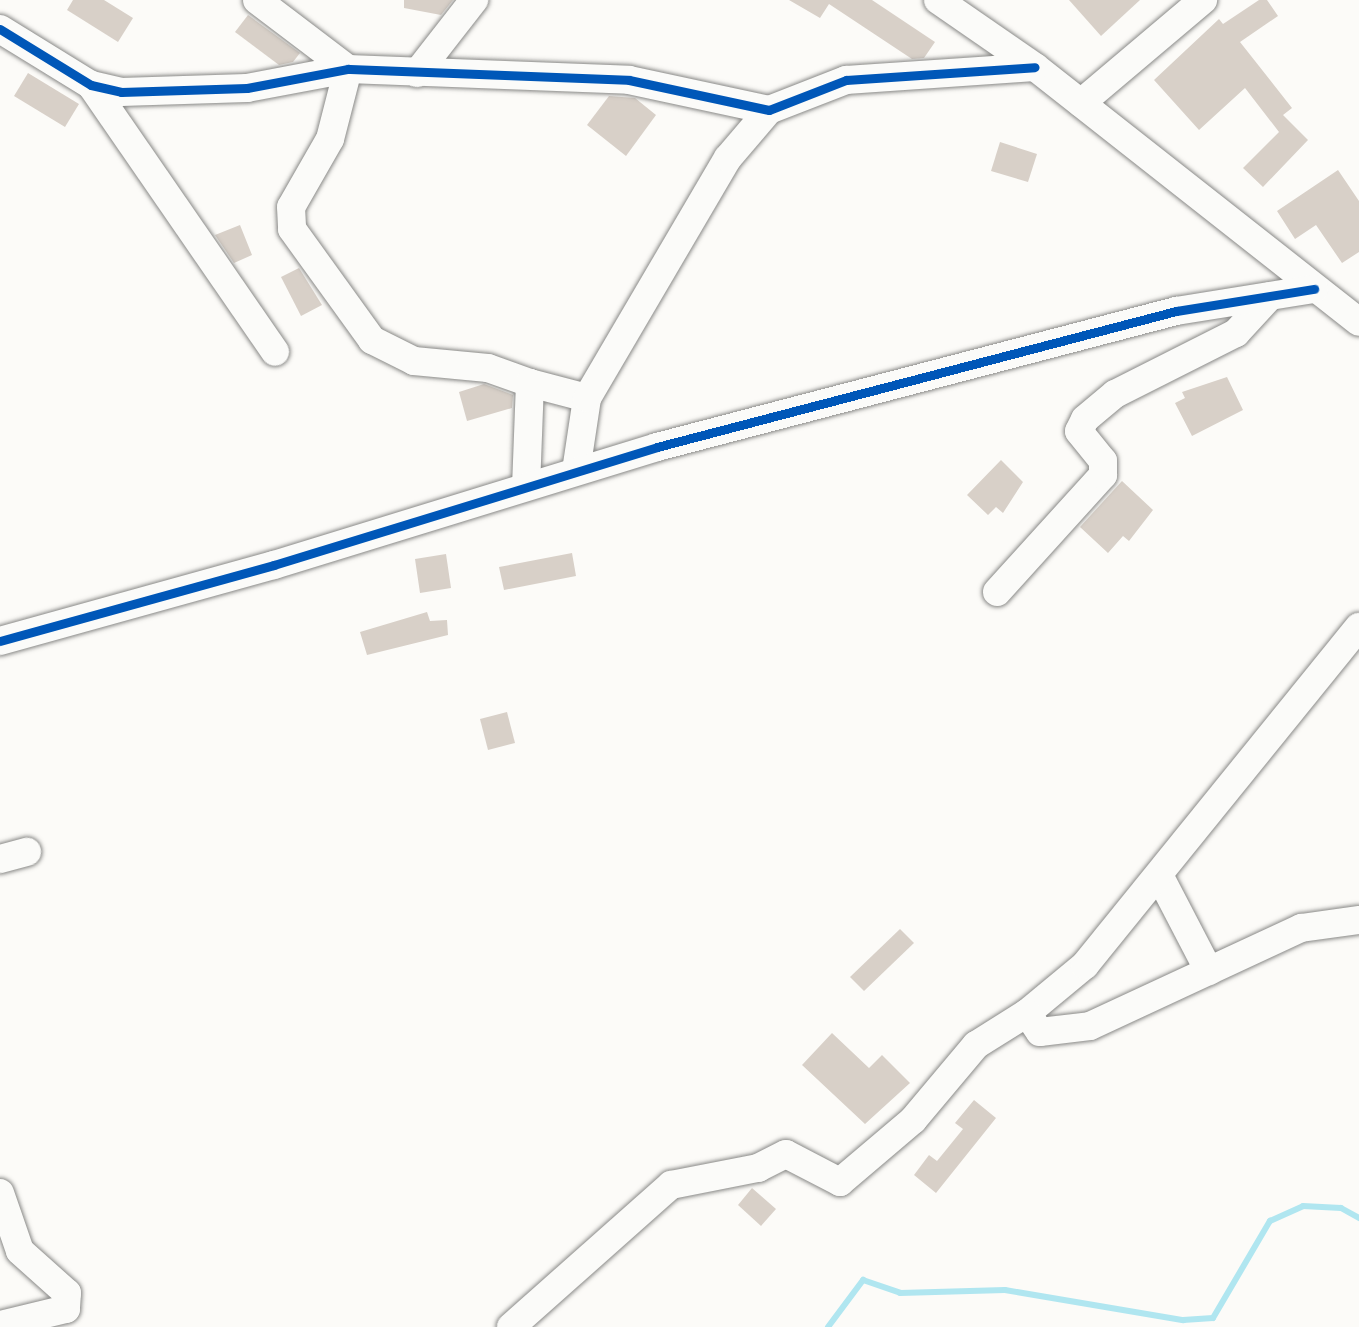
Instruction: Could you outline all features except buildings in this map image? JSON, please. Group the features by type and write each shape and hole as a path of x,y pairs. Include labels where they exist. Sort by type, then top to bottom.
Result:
{"street":[{"path":"257,0 348,69"},
{"path":"417,73 474,0"},
{"path":"937,0 1035,67 1359,322"},
{"path":"1081,103 1203,0"},
{"path":"0,29 91,85 121,92 247,88 348,69 629,80 769,110"},
{"path":"576,471 587,398 721,169 769,110 846,80 1035,67"},
{"path":"348,69 330,139 291,207 292,229 372,341 414,361 488,368 530,383 587,398"},
{"path":"91,85 275,352"},
{"path":"0,641 274,565 576,471 1059,340 1314,289"},
{"path":"997,592 1103,475 1103,461 1079,431 1085,419 1150,374 1236,332 1270,296"},
{"path":"526,486 530,383"},
{"path":"511,1327 671,1185 758,1168 786,1154 841,1182 913,1120 976,1045 1027,1013 1084,965 1160,877 1359,627"},
{"path":"0,859 27,852"},
{"path":"1160,877 1209,971"},
{"path":"1027,1013 1040,1032 1069,1032 1146,1005 1209,971 1301,928 1359,920"},
{"path":"0,1193 20,1251 67,1293 66,1309 0,1325"}],"waterway":[{"path":"828,1327 863,1280 900,1293 1005,1290 1183,1320 1213,1318 1270,1221 1303,1206 1341,1208 1359,1218"}],"cycle path":[{"path":"0,29 91,85 121,92 247,88 348,69 629,80 769,110 846,80 1035,67"},
{"path":"0,641 274,565 657,447 1176,311 1314,289"}]}
